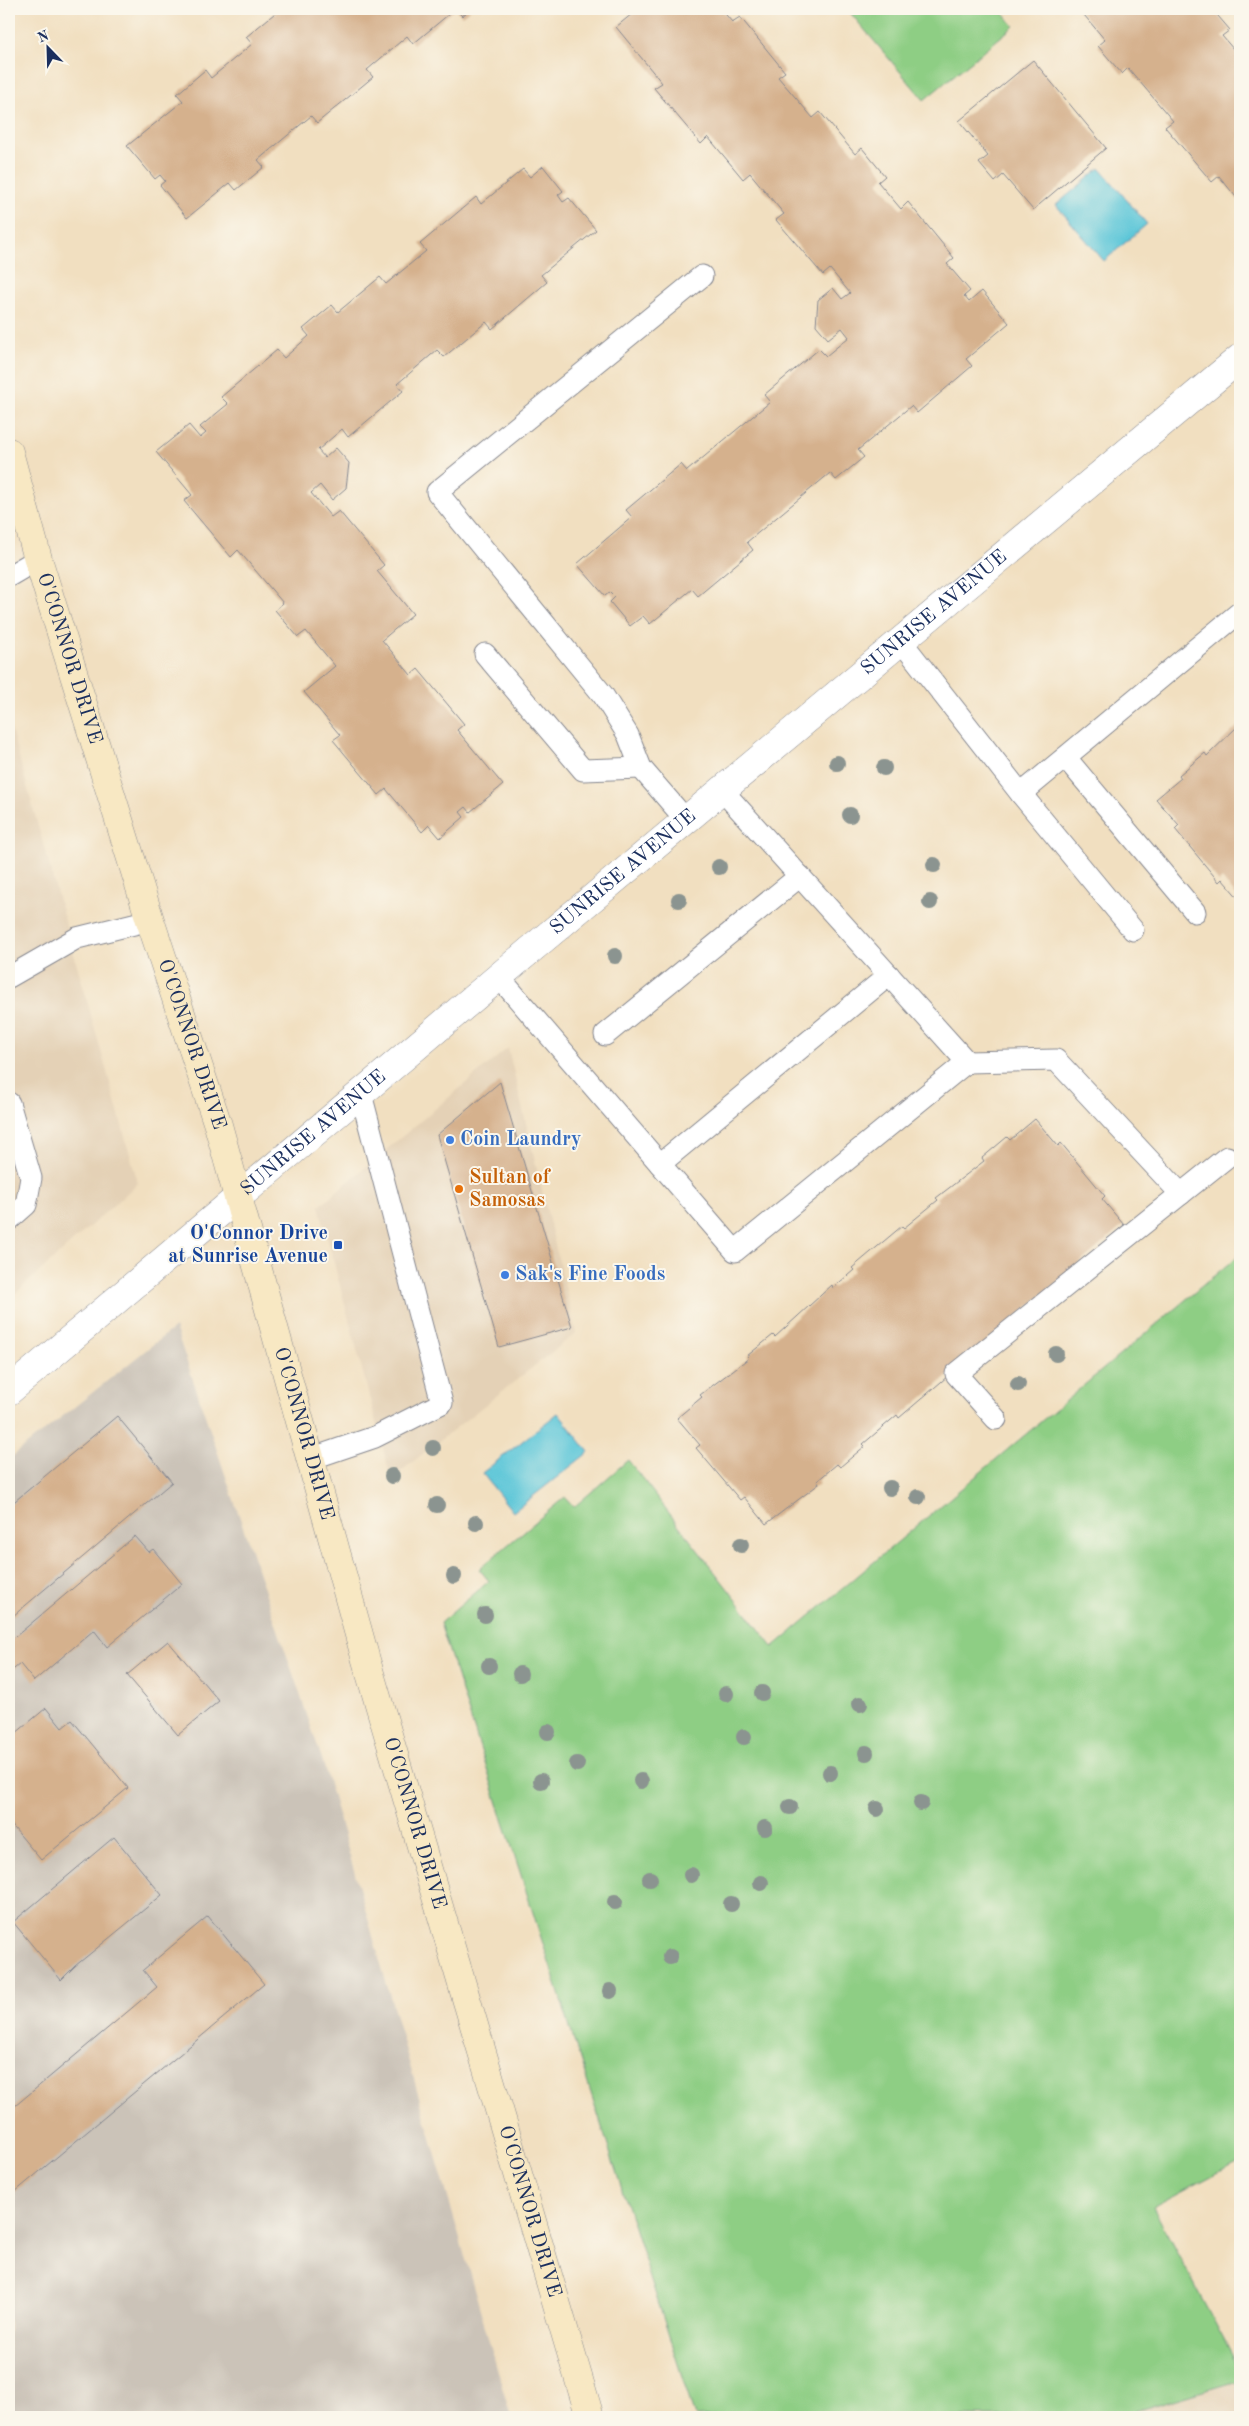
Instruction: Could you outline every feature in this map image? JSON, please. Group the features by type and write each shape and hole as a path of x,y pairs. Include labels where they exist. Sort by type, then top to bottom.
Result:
{"main road":[{"name":"O'CONNOR DRIVE","path":"9,452 38,559 150,920 218,1125 366,1660 590,2417"}],"street":[{"name":"SUNRISE AVENUE","path":"9,1391 686,820 1239,362"}],"lane":[{"path":"686,820 641,768 628,735 603,695 437,492 702,276"},
{"path":"9,576 38,559"},
{"path":"1021,794 1240,612"},
{"path":"901,641 1021,794 1133,930"},
{"path":"486,654 583,770 641,768"},
{"path":"1066,758 1195,912"},
{"path":"722,790 967,1062"},
{"path":"605,1035 800,876"},
{"path":"9,977 77,938 150,920"},
{"path":"660,1164 889,975"},
{"path":"499,977 735,1250 967,1062 1056,1060 1181,1194"},
{"path":"310,1459 375,1437 442,1403 360,1094"},
{"path":"9,1103 31,1178 26,1205 9,1220"},
{"path":"996,1419 956,1374 1227,1157"}],"shaded area":[{"path":"9,722 138,1183 9,1299"},
{"path":"508,1048 576,1333 391,1479 319,1206"},
{"path":"175,1327 322,1759 511,2417 9,2417 9,1459"},
{"path":"1240,2380 1240,2417 1116,2417"}],"green space":[{"path":"847,9 1000,9 1014,26 924,100"},
{"path":"1240,1254 1240,2161 1153,2207 1240,2371 1240,2380 1116,2417 695,2417 440,1623 489,1581 479,1569 565,1497 574,1507 628,1460 773,1647"}],"water":[{"path":"1100,168 1147,224 1104,261 1056,205"},
{"path":"558,1413 589,1452 513,1512 482,1473"}],"building":[{"path":"280,9 455,9 413,44 407,36 367,70 373,77 317,123 311,116 258,160 264,167 236,190 230,183 187,218 160,185 165,181 160,175 155,179 127,146 183,101 177,94 205,70 211,78 252,44 246,37"},
{"path":"455,9 471,9 462,16"},
{"path":"638,9 721,9 732,22 740,17 785,72 778,77 813,118 820,112 855,154 862,148 885,176 878,182 901,209 908,202 954,258 947,264 970,291 964,296 969,302 982,291 1009,323 966,359 972,366 917,413 911,406 858,450 864,457 836,480 830,473 747,542 753,550 698,596 692,589 650,624 643,616 630,626 610,602 615,597 610,592 605,596 577,564 632,517 626,510 681,464 687,471 770,402 764,395 819,349 826,356 849,337 842,328 828,339 816,325 818,300 833,288 842,299 850,293 830,269 823,275 776,220 784,214 750,173 743,179 708,137 701,144 654,88 662,83 616,27"},
{"path":"1079,9 1212,9 1230,30 1222,36 1240,57 1240,202 1219,176 1212,182 1165,127 1173,121 1128,68 1122,74 1098,46 1105,40"},
{"path":"1033,60 1106,148 1033,210 1003,175 995,182 979,163 988,156 959,121"},
{"path":"543,166 563,191 558,195 563,202 569,198 596,230 541,275 547,282 492,329 486,322 444,357 437,350 397,384 403,391 348,437 342,429 318,450 325,458 336,448 349,463 346,488 332,500 320,485 311,493 331,517 339,511 384,565 377,571 413,614 382,640 411,675 418,669 464,724 457,730 503,785 470,812 466,807 460,812 464,817 440,838 429,825 422,832 386,789 379,795 333,740 340,735 304,692 335,666 306,631 298,637 275,610 283,603 238,550 231,557 184,501 192,495 156,452 189,425 200,438 206,433 200,427 228,404 221,397 277,350 284,358 309,336 303,329 332,305 338,312 380,277 386,284 426,251 420,244 476,197 481,204 523,169 530,177"},
{"path":"1240,724 1240,900 1222,879 1219,882 1175,829 1179,825 1156,799 1181,778 1179,775 1205,753 1207,756"},
{"path":"500,1082 572,1327 499,1347 437,1135"},
{"path":"1035,1119 1058,1146 1061,1143 1105,1196 1102,1199 1124,1225 899,1418 897,1415 840,1467 837,1464 817,1481 819,1484 766,1524 744,1497 740,1500 696,1448 700,1445 677,1418 702,1397 700,1395 749,1358 747,1356 773,1335 775,1337 832,1285 833,1288 854,1270 852,1268 902,1226 904,1228 938,1200 936,1198 984,1161 982,1158 1007,1137 1010,1140"},
{"path":"117,1416 172,1482 13,1616 9,1611 9,1506"},
{"path":"135,1536 149,1552 153,1549 182,1584 107,1647 94,1630 34,1681 20,1664 9,1673 9,1642"},
{"path":"168,1641 219,1701 178,1735 127,1675"},
{"path":"46,1708 62,1728 72,1720 128,1788 41,1860 9,1822 9,1739"},
{"path":"114,1837 162,1895 75,1966 61,1980 13,1922"},
{"path":"208,1916 264,1984 9,2197 9,2111 157,1987 143,1970"}],"place":[{"name":"Coin Laundry","path":"450,1140"},
{"name":"Sultan of Samosas","path":"459,1189"},
{"name":"O'Connor Drive at Sunrise Avenue","path":"338,1245"},
{"name":"Sak's Fine Foods","path":"505,1275"}]}
